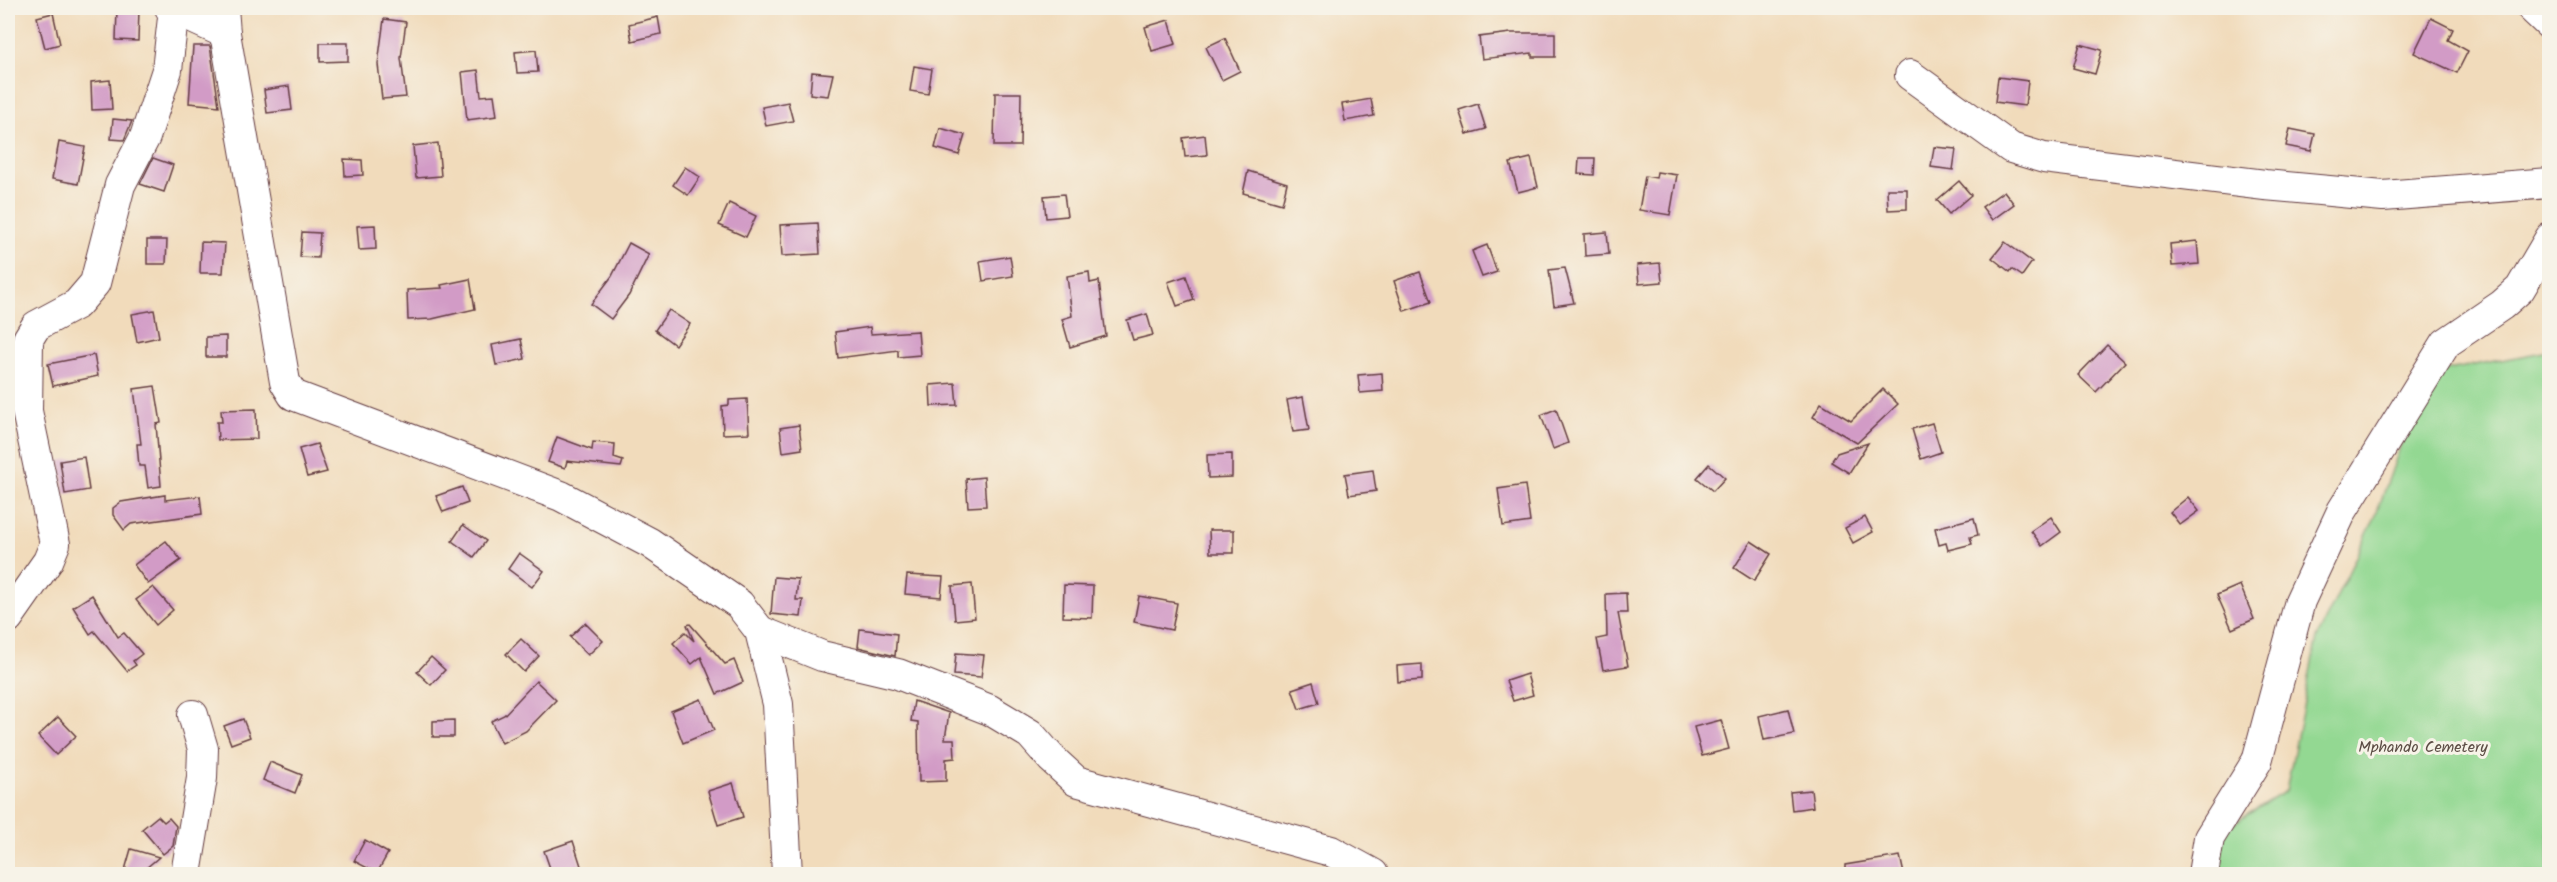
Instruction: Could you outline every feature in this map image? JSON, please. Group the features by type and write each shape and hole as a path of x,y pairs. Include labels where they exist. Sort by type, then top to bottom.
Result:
{"street":[{"path":"8,618 48,561 55,544 27,411 28,339 36,326 77,304 95,283 120,185 144,137 166,70 172,8 224,20 285,382 293,395 561,496 650,543 739,604 760,631 778,704 787,874"},
{"path":"2532,8 2550,25"},
{"path":"1910,75 2011,148 2043,158 2265,185 2383,196 2550,183"},
{"path":"2203,874 2209,838 2257,761 2301,601 2342,511 2446,343 2520,289 2550,238"},
{"path":"760,631 822,656 898,674 990,710 1030,734 1076,781 1331,851 1373,874"},
{"path":"186,874 202,778 202,749 193,715"}],"green space":[{"name":"Mphando Cemetery","path":"2549,351 2549,874 2212,874 2209,838 2286,791 2317,638 2376,515 2426,374"}],"building":[{"path":"117,9 139,9 138,41 116,40"},
{"path":"53,13 60,44 45,48 37,17"},
{"path":"658,17 661,34 632,41 629,24"},
{"path":"2431,18 2453,29 2448,40 2468,51 2457,73 2414,53"},
{"path":"384,19 406,22 401,58 406,97 382,99 378,64"},
{"path":"1169,20 1176,44 1152,51 1145,27"},
{"path":"1511,33 1555,33 1555,57 1532,57 1532,53 1482,59 1479,37"},
{"path":"1225,38 1240,71 1222,80 1206,47"},
{"path":"320,43 348,43 348,61 320,62"},
{"path":"2080,44 2102,50 2095,74 2073,68"},
{"path":"193,46 210,46 219,106 189,103"},
{"path":"536,50 538,72 517,73 515,52"},
{"path":"914,66 932,69 928,94 910,91"},
{"path":"478,70 481,96 494,95 497,116 467,120 462,72"},
{"path":"812,72 833,74 828,96 810,94"},
{"path":"1998,77 2028,81 2025,106 1995,102"},
{"path":"110,80 112,109 92,110 91,82"},
{"path":"289,86 292,110 267,113 264,90"},
{"path":"995,93 1021,93 1020,146 994,146"},
{"path":"1371,99 1374,116 1345,121 1342,104"},
{"path":"788,102 793,121 766,126 762,107"},
{"path":"1478,104 1486,129 1467,134 1459,110"},
{"path":"113,119 132,121 124,140 111,139"},
{"path":"940,128 965,135 959,155 935,148"},
{"path":"2290,129 2315,134 2311,151 2286,146"},
{"path":"1205,135 1207,155 1185,157 1183,138"},
{"path":"59,142 85,147 78,184 52,179"},
{"path":"438,143 441,176 416,178 413,146"},
{"path":"1934,147 1956,149 1953,170 1931,167"},
{"path":"153,158 173,165 164,192 140,184"},
{"path":"1531,158 1538,187 1518,192 1510,163"},
{"path":"1579,158 1595,158 1594,175 1578,174"},
{"path":"344,159 362,160 363,175 345,176"},
{"path":"685,167 700,177 688,195 673,185"},
{"path":"1248,171 1287,183 1282,204 1243,193"},
{"path":"1657,172 1677,175 1670,215 1639,210 1645,176 1656,178"},
{"path":"1959,181 1971,195 1949,214 1937,200"},
{"path":"1887,189 1907,189 1907,209 1888,210"},
{"path":"2004,191 2014,204 1992,220 1982,207"},
{"path":"1064,194 1067,216 1046,218 1044,196"},
{"path":"729,203 756,216 746,237 719,225"},
{"path":"818,223 820,254 782,256 780,225"},
{"path":"375,225 376,249 359,250 357,226"},
{"path":"302,232 320,233 318,258 300,257"},
{"path":"1607,232 1609,254 1585,256 1584,234"},
{"path":"147,240 167,240 166,264 147,264"},
{"path":"2197,241 2199,264 2172,266 2170,244"},
{"path":"201,242 225,243 223,273 200,273"},
{"path":"2005,242 2032,262 2022,276 2012,269 2010,272 1992,258"},
{"path":"629,243 649,254 629,295 611,319 591,304 612,276"},
{"path":"1487,245 1497,272 1482,277 1472,251"},
{"path":"1010,256 1013,276 983,281 980,261"},
{"path":"1660,263 1662,282 1639,284 1637,265"},
{"path":"1565,268 1574,303 1554,306 1549,270"},
{"path":"1089,272 1090,283 1099,281 1106,336 1070,347 1062,319 1072,316 1067,276"},
{"path":"1420,272 1431,302 1404,311 1394,281"},
{"path":"1186,276 1194,300 1177,306 1168,282"},
{"path":"470,279 475,309 432,319 408,320 407,290 442,288 441,285"},
{"path":"154,310 159,337 137,342 132,314"},
{"path":"669,310 690,324 675,345 655,330"},
{"path":"1147,314 1153,335 1133,340 1127,320"},
{"path":"870,327 871,334 918,331 920,355 898,357 898,350 838,358 835,332"},
{"path":"226,336 226,357 206,357 206,337"},
{"path":"521,339 525,359 496,365 492,345"},
{"path":"2107,345 2125,362 2096,392 2078,375"},
{"path":"94,355 98,376 53,386 48,364"},
{"path":"1382,373 1383,391 1360,393 1358,375"},
{"path":"955,383 957,405 931,406 930,385"},
{"path":"155,386 161,423 156,424 161,486 148,488 145,466 139,466 137,444 141,444 134,389"},
{"path":"1883,389 1898,404 1857,443 1813,417 1821,403 1851,421"},
{"path":"1303,397 1309,430 1293,432 1287,400"},
{"path":"747,399 749,433 723,434 722,406 729,405 729,400"},
{"path":"256,409 257,439 218,440 217,422 222,422 221,410"},
{"path":"1556,409 1568,443 1553,449 1541,415"},
{"path":"1932,423 1941,452 1921,459 1912,429"},
{"path":"799,425 802,449 783,452 780,428"},
{"path":"557,437 592,450 593,442 615,444 614,458 623,461 621,467 567,461 565,468 548,462"},
{"path":"1868,443 1849,473 1831,462 1837,453"},
{"path":"317,444 327,472 307,477 299,449"},
{"path":"1232,454 1232,477 1208,478 1207,455"},
{"path":"84,457 89,490 65,494 60,461"},
{"path":"1709,464 1725,478 1713,491 1697,478"},
{"path":"1373,470 1376,491 1349,495 1345,474"},
{"path":"984,477 986,506 968,507 966,479"},
{"path":"1525,485 1530,522 1503,526 1498,489"},
{"path":"462,487 468,503 443,512 436,496"},
{"path":"165,495 165,500 200,496 202,514 131,524 124,530 113,515 113,508 121,502"},
{"path":"2188,497 2199,511 2180,525 2170,512"},
{"path":"1865,517 1873,532 1853,543 1845,528"},
{"path":"2051,517 2061,532 2042,546 2031,531"},
{"path":"1974,518 1978,535 1970,537 1972,544 1948,550 1946,543 1939,545 1935,528"},
{"path":"463,525 486,541 474,557 452,541"},
{"path":"1209,530 1234,530 1234,553 1210,553"},
{"path":"166,541 181,560 148,584 134,565"},
{"path":"1751,541 1771,554 1754,581 1734,568"},
{"path":"519,553 544,571 532,587 508,569"},
{"path":"907,575 943,577 941,597 905,594"},
{"path":"774,577 798,579 796,600 803,600 801,617 771,614"},
{"path":"972,584 975,618 955,620 952,586"},
{"path":"1064,585 1093,586 1092,618 1063,617"},
{"path":"2240,585 2254,619 2232,629 2217,595"},
{"path":"153,587 173,610 156,625 136,600"},
{"path":"1626,593 1627,613 1618,613 1628,666 1603,670 1597,639 1607,637 1606,594"},
{"path":"92,595 118,637 124,633 142,654 133,661 136,665 127,671 94,631 90,634 73,607"},
{"path":"1139,596 1177,603 1172,630 1134,622"},
{"path":"585,623 603,641 588,655 570,637"},
{"path":"690,624 725,664 734,660 743,682 717,694 701,657 692,664 673,643 685,632 694,641 687,625"},
{"path":"860,629 897,634 895,656 858,647"},
{"path":"521,639 539,656 524,672 506,654"},
{"path":"956,653 984,655 981,677 954,675"},
{"path":"431,657 445,670 431,685 417,672"},
{"path":"1422,664 1422,680 1398,682 1397,666"},
{"path":"1527,674 1533,695 1513,701 1506,681"},
{"path":"536,681 556,700 526,731 502,743 491,721 504,715"},
{"path":"1313,682 1319,703 1299,709 1292,689"},
{"path":"701,699 714,730 683,743 671,711"},
{"path":"914,701 949,713 945,739 954,739 955,758 946,759 946,781 919,782 918,722 911,721"},
{"path":"1788,709 1794,734 1764,740 1759,716"},
{"path":"58,717 76,736 56,755 38,736"},
{"path":"243,719 250,737 231,744 224,726"},
{"path":"454,720 454,737 433,737 433,721"},
{"path":"1721,720 1729,749 1702,756 1694,727"},
{"path":"270,762 302,775 295,793 263,780"},
{"path":"733,783 743,817 718,825 708,791"},
{"path":"1811,790 1813,807 1792,810 1790,792"},
{"path":"158,816 164,822 169,818 176,826 173,846 163,854 142,829"},
{"path":"365,840 388,853 377,873 354,861"},
{"path":"573,841 582,869 565,874 552,874 544,851"},
{"path":"131,849 159,857 139,874 125,870"},
{"path":"1900,856 1904,874 1845,874 1845,865"}]}
